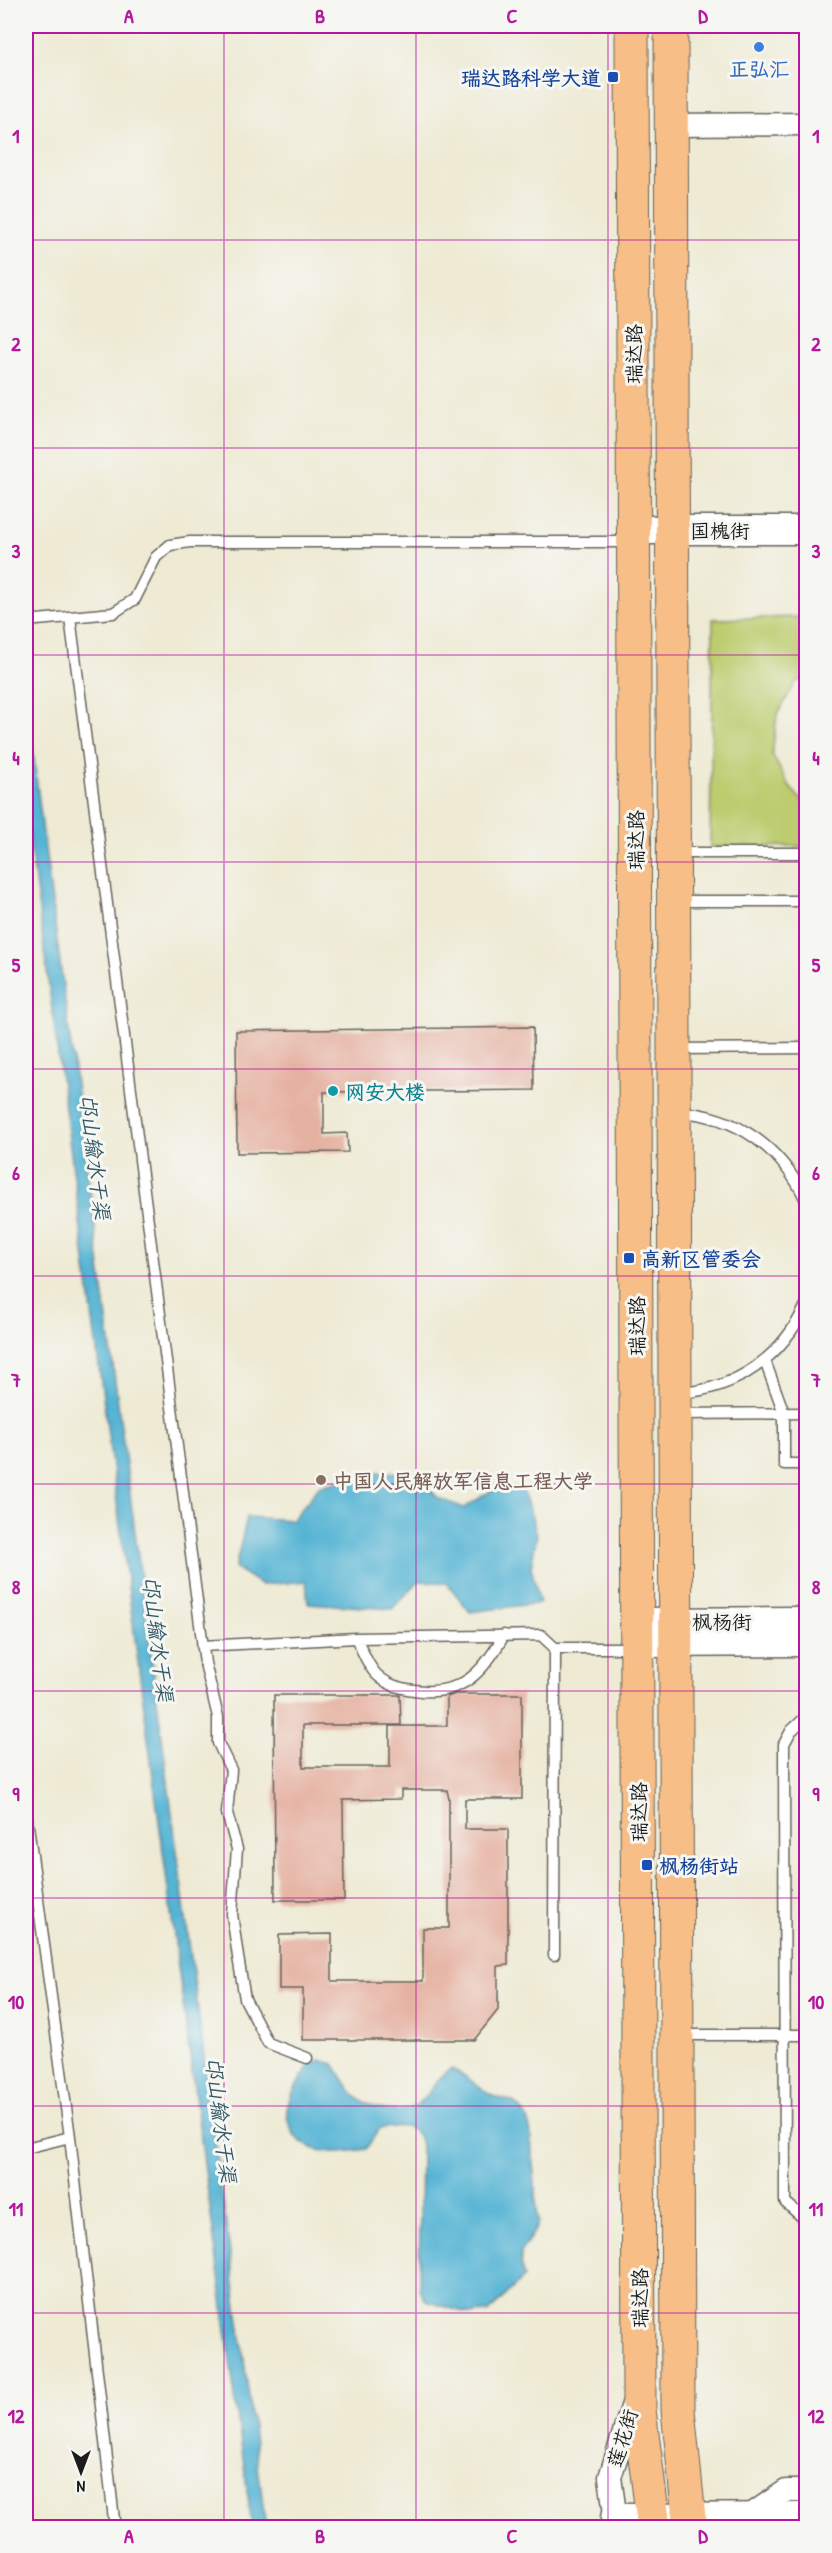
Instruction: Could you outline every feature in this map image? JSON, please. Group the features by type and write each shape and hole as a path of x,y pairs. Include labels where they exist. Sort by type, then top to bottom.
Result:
{"main road":[{"name":"瑞达路","path":"632,26 639,2410 653,2523"},
{"name":"瑞达路","path":"671,26 678,2410 689,2519"}],"street":[{"path":"672,125 807,124"},
{"name":"国槐街","path":"634,536 673,530 807,530"},
{"name":"枫杨街","path":"637,1637 807,1621"},
{"name":"枫杨街","path":"676,1632 807,1642"},
{"name":"莲花街","path":"616,2523 610,2477 639,2385"},
{"path":"748,2517 786,2491 807,2491"},
{"path":"616,2523 748,2517 807,2517"}],"lane":[{"path":"26,621 113,613 135,599 156,557 170,545 190,542 634,536"},
{"path":"70,617 202,1646 218,1717 218,1743 231,1770 227,1813 237,1849 232,1914 245,1999 268,2043 307,2058"},
{"path":"674,853 807,853"},
{"path":"674,902 807,901"},
{"path":"675,1049 807,1048"},
{"path":"674,1112 716,1118 755,1136 786,1165 807,1200"},
{"path":"675,1400 717,1387 750,1372 765,1361 790,1335 807,1305"},
{"path":"765,1361 784,1413 784,1464 807,1464"},
{"path":"675,1400 784,1413 807,1413"},
{"path":"356,1638 374,1672 386,1683 423,1691 443,1691 462,1685 478,1673 493,1656 504,1635"},
{"path":"202,1646 356,1638 541,1635 555,1648 554,1955"},
{"path":"555,1648 637,1637"},
{"path":"807,1717 791,1731 784,1744 785,2202 801,2216 807,2218"},
{"path":"26,1811 70,2137 115,2528"},
{"path":"677,2035 807,2035"},
{"path":"26,2148 70,2137"}],"green space":[{"path":"806,617 806,677 796,682 777,715 772,754 789,786 806,805 806,846 710,847 713,619"}],"water":[{"path":"26,694 266,2527 252,2527 30,843 26,806"},
{"path":"375,1472 415,1473 438,1498 464,1508 492,1490 523,1490 537,1534 531,1567 540,1603 470,1612 447,1583 419,1581 392,1609 308,1603 306,1581 262,1585 235,1568 247,1517 292,1520 320,1486"},
{"path":"320,2060 334,2064 349,2089 358,2098 384,2110 412,2108 451,2069 462,2074 491,2095 515,2103 522,2110 530,2127 538,2223 522,2252 521,2266 524,2277 488,2313 470,2314 426,2301 419,2289 421,2147 412,2129 400,2126 379,2129 366,2149 347,2152 327,2152 309,2147 294,2134 287,2118 289,2102 311,2063"}],"building":[{"name":"网安大楼","path":"533,1027 534,1090 324,1092 324,1134 347,1133 348,1152 237,1153 236,1031"},
{"path":"455,1694 522,1694 522,1799 465,1799 465,1829 508,1829 508,1965 498,1966 498,2010 474,2040 303,2040 303,1989 279,1989 279,1935 332,1934 332,1981 423,1981 423,1928 449,1928 449,1799 447,1790 401,1790 401,1799 343,1800 344,1900 275,1900 274,1695 400,1695 401,1725 303,1725 303,1767 390,1767 390,1726 447,1726 447,1697"}],"place":[{"name":"正弘汇","path":"759,47"},
{"name":"瑞达路科学大道","path":"613,77"},
{"name":"网安大楼","path":"333,1091"},
{"name":"高新区管委会","path":"629,1258"},
{"name":"中国人民解放军信息工程大学","path":"321,1480"},
{"name":"枫杨街站","path":"647,1865"}],"water label":[{"name":"邙山输水干渠","path":"95,1157"},
{"name":"邙山输水干渠","path":"158,1639"},
{"name":"邙山输水干渠","path":"221,2120"}]}
